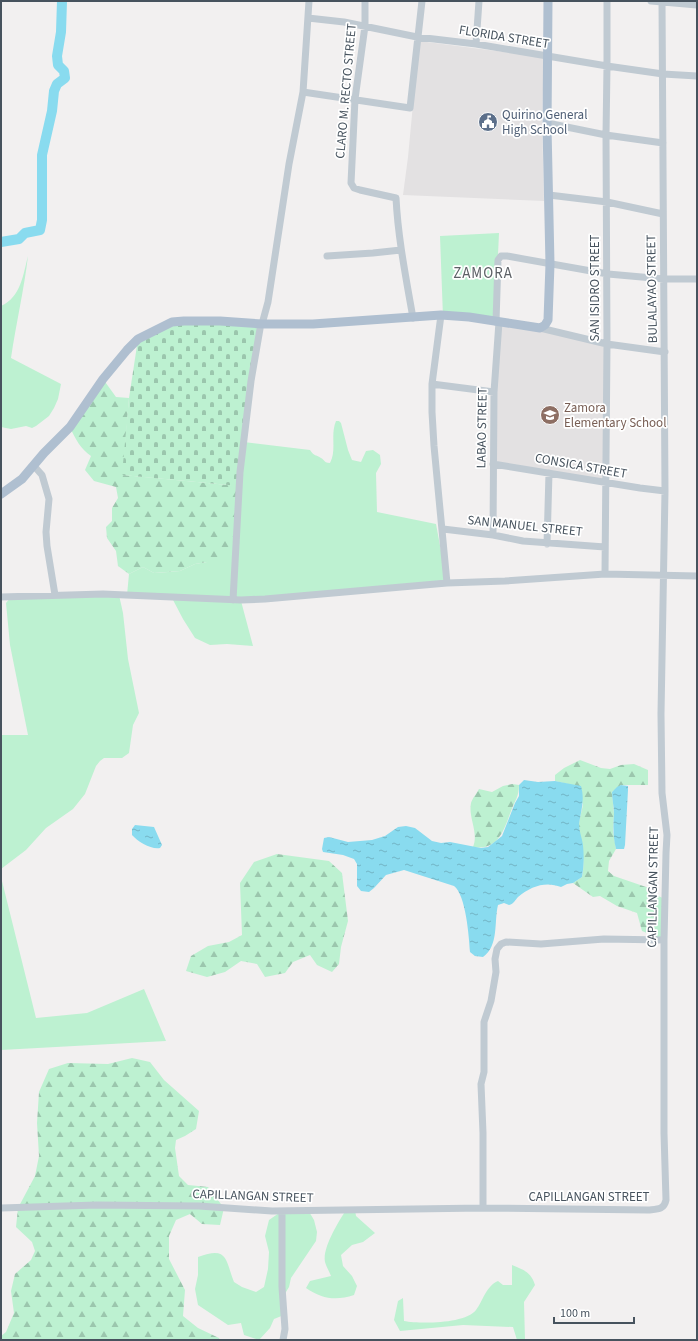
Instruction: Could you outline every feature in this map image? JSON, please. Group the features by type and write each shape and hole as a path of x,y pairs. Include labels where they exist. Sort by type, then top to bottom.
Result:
{"main road":[{"path":"1,494 22,479 44,453 70,427 103,379 127,350 138,339 172,322 220,320 261,326 414,318 441,315 540,328 545,325 548,320 550,264 547,123 548,1"}],"street":[{"path":"233,600 240,472 251,381 261,326 268,302 289,164 302,92 309,1"},
{"name":"CLARO M. RECTO STREET","path":"365,1 365,26 355,99 351,183 354,188 396,198 397,218 402,250"},
{"path":"302,92 410,108 422,1"},
{"path":"476,44 479,1"},
{"name":"SAN ISIDRO STREET","path":"604,574 608,274 606,134 607,1"},
{"path":"651,1 697,5"},
{"name":"BULALAYAO STREET","path":"662,2 666,491 664,576"},
{"name":"FLORIDA STREET","path":"308,18 344,22 417,37 476,44 607,66 663,74 697,76"},
{"path":"547,123 663,143"},
{"path":"548,195 607,202 663,214"},
{"path":"327,256 402,250 414,318"},
{"name":"LABAO STREET","path":"493,535 494,392 498,260 500,257 506,256 550,264"},
{"path":"550,264 608,274 664,279 697,279"},
{"path":"441,315 432,384 434,446 447,583"},
{"path":"540,328 607,344 665,352"},
{"path":"432,384 494,392"},
{"name":"CONSICA STREET","path":"493,464 666,491"},
{"path":"34,466 42,475 49,499 46,532 47,546 56,595"},
{"path":"547,543 549,472"},
{"name":"SAN MANUEL STREET","path":"443,530 493,535 523,541 605,546"},
{"path":"1,597 119,594 233,600 265,600 447,583 505,582 604,574 697,576"},
{"name":"CAPILLANGAN STREET","path":"1,1208 97,1205 199,1206 272,1211 483,1208 648,1210 661,1208 665,1205 664,940 667,835 662,793 661,714 664,576"},
{"path":"483,1208 483,1133 481,1084 484,1072 484,1031 486,1013 492,994 496,972 496,959 499,946 503,942 541,944 604,939 664,940"},
{"path":"282,1211 284,1340"}],"shaded area":[{"name":"Quirino General High School","path":"419,41 544,57 542,120 544,201 403,195"},
{"name":"Zamora Elementary School","path":"499,322 607,344 605,482 493,464"}],"green space":[{"path":"499,233 495,321 443,317 440,236"},
{"path":"28,256 11,358 61,384 58,399 49,416 32,428 26,426 11,429 1,427 1,306 8,302 17,291 23,278"},
{"path":"172,322 262,324 239,486 122,475 129,398 138,339"},
{"path":"103,379 116,397 129,398 123,475 239,486 232,543 220,557 207,562 195,564 180,571 154,573 143,567 129,574 118,566 116,551 107,538 106,527 112,521 112,508 118,498 116,487 94,481 85,470 91,456 84,450 74,436 70,427"},
{"path":"336,421 341,423 352,460 361,462 366,451 373,450 380,455 381,464 376,473 377,512 436,524 447,583 241,601 253,646 227,644 210,645 195,638 172,598 127,595 129,574 143,567 154,573 168,572 180,571 195,564 207,562 244,442 310,450 314,455 330,463 333,453 334,426"},
{"path":"119,595 123,613 128,659 139,713 133,725 129,753 122,758 104,758 100,761 96,766 85,794 73,809 46,828 26,850 1,869 1,735 28,735 10,645 6,603 11,597"},
{"path":"580,760 601,768 610,769 621,765 634,764 648,770 648,785 621,785 612,792 614,814 613,831 616,849 609,861 608,871 614,876 649,888 656,895 665,899 664,940 642,931 637,913 617,906 600,896 593,897 573,883 582,877 583,870 579,821 583,804 568,784 555,781 555,775 564,768"},
{"path":"512,784 519,785 518,793 506,825 499,838 488,846 473,847 475,836 470,809 473,798 479,789 492,792 503,786"},
{"path":"277,854 329,861 342,873 348,921 341,947 339,964 332,972 317,965 310,955 293,962 285,973 265,977 257,964 241,961 225,972 207,977 186,971 191,956 208,946 229,942 242,935 240,883 254,862"},
{"path":"1,877 36,1018 87,1013 144,989 166,1041 1,1050"},
{"path":"132,1058 150,1062 164,1080 199,1111 196,1129 176,1140 175,1148 179,1176 188,1185 208,1187 224,1208 220,1225 202,1224 190,1214 176,1220 169,1236 169,1259 185,1290 183,1316 198,1328 219,1338 220,1340 1,1340 1,1336 6,1332 14,1313 11,1291 15,1274 31,1260 35,1251 32,1242 16,1227 18,1208 35,1176 39,1156 37,1123 39,1092 49,1069 68,1063 108,1064"},
{"path":"308,1210 314,1220 317,1232 316,1241 291,1278 289,1287 283,1297 284,1315 274,1319 270,1328 259,1340 244,1335 241,1323 228,1325 198,1305 195,1289 198,1275 198,1257 215,1253 220,1254 227,1261 234,1282 242,1287 256,1292 264,1287 268,1269 269,1252 265,1236 269,1220 282,1211"},
{"path":"346,1210 355,1210 356,1216 375,1233 363,1242 352,1245 341,1255 343,1266 352,1276 357,1286 354,1295 341,1298 323,1297 306,1288 310,1281 331,1276 325,1262 326,1250 328,1242"},
{"path":"512,1265 529,1274 535,1285 524,1302 525,1340 517,1340 513,1327 463,1325 400,1331 394,1320 398,1301 403,1298 404,1321 420,1323 442,1322 470,1315 476,1310 490,1286 494,1283 498,1281 503,1285 512,1285"}],"water":[{"path":"524,780 538,782 555,781 581,786 583,801 579,829 583,842 582,877 573,883 561,887 550,884 533,887 518,897 513,903 509,905 504,903 498,905 494,940 492,946 483,957 475,956 470,952 468,927 464,907 458,891 454,886 404,870 386,875 369,892 361,891 357,886 357,864 354,859 343,855 323,852 322,849 324,838 329,837 348,842 372,840 385,836 398,827 406,826 415,828 432,841 441,843 450,842 481,848 488,847 502,836 519,796 519,785"},
{"path":"621,785 628,786 625,845 624,849 616,849 613,827 614,811 612,792"},
{"path":"135,825 154,827 162,845 160,848 149,847 135,838 132,835 132,829"}],"waterway":[{"path":"1,242 19,239 25,233 40,230 42,220 42,155 52,111 54,91 57,84 65,78 64,71 58,65 57,56 61,32 62,1"}],"place":[{"name":"Quirino General High School","path":"488,122"},
{"name":"Zamora Elementary School","path":"550,415"}],"district":[{"name":"ZAMORA","path":"483,273"}]}
